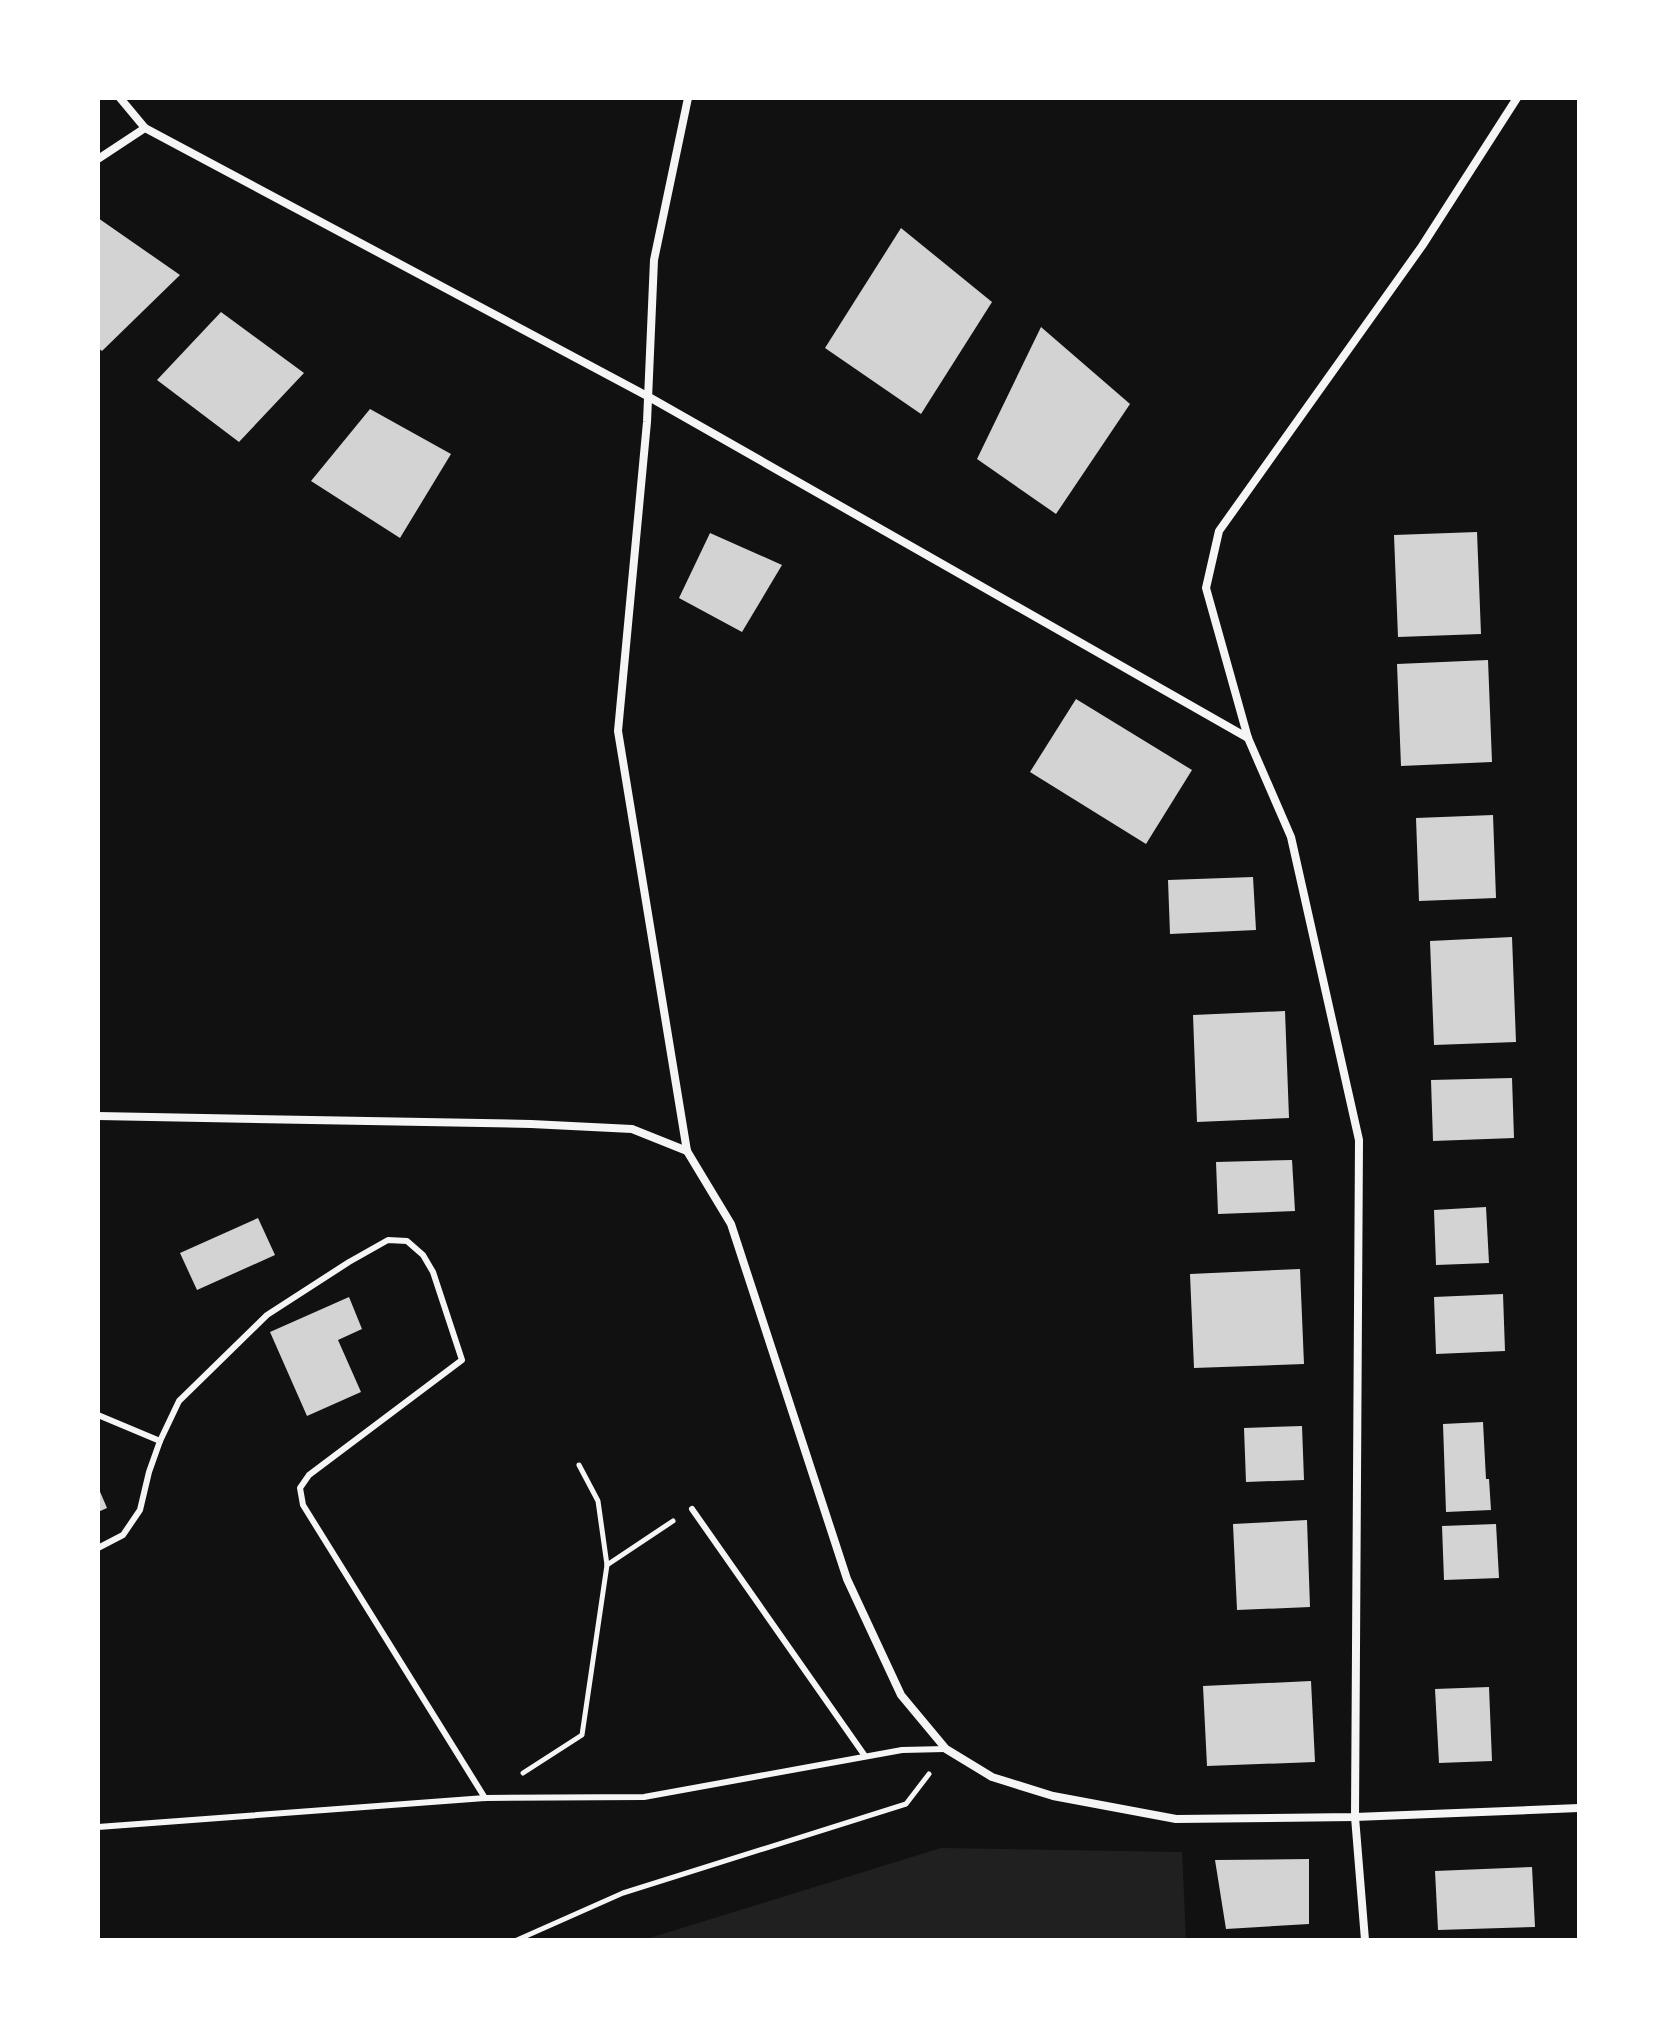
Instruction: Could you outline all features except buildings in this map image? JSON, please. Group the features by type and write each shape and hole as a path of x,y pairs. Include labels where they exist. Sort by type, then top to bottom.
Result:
{"street":[{"path":"120,98 145,128 649,397 1248,738"},
{"path":"688,98 654,260 649,397 618,731 687,1151 731,1224 847,1579 901,1695 946,1749 992,1777 1053,1796 1176,1819 1355,1817 1579,1808"},
{"path":"1365,1940 1355,1817 1359,1140 1291,837 1248,738 1206,588 1219,531 1422,246 1517,98"},
{"path":"98,159 145,128"},
{"path":"98,1116 531,1124 632,1129 687,1151"}],"lane":[{"path":"98,1548 123,1535 140,1510 160,1441 179,1401 267,1315 388,1240 407,1241 423,1255 433,1272 462,1360 309,1475 300,1488 303,1505 485,1798"},
{"path":"98,1415 160,1441"},
{"path":"692,1509 865,1756"},
{"path":"98,1827 485,1798 644,1797 902,1750 946,1749"}],"path":[{"path":"485,1798 582,1735 607,1565 598,1501 579,1465"},
{"path":"607,1565 692,1509"},
{"path":"517,1940 623,1893 906,1804 946,1749"}],"shaded area":[{"path":"941,1848 1182,1852 1186,1940 643,1940"}]}
